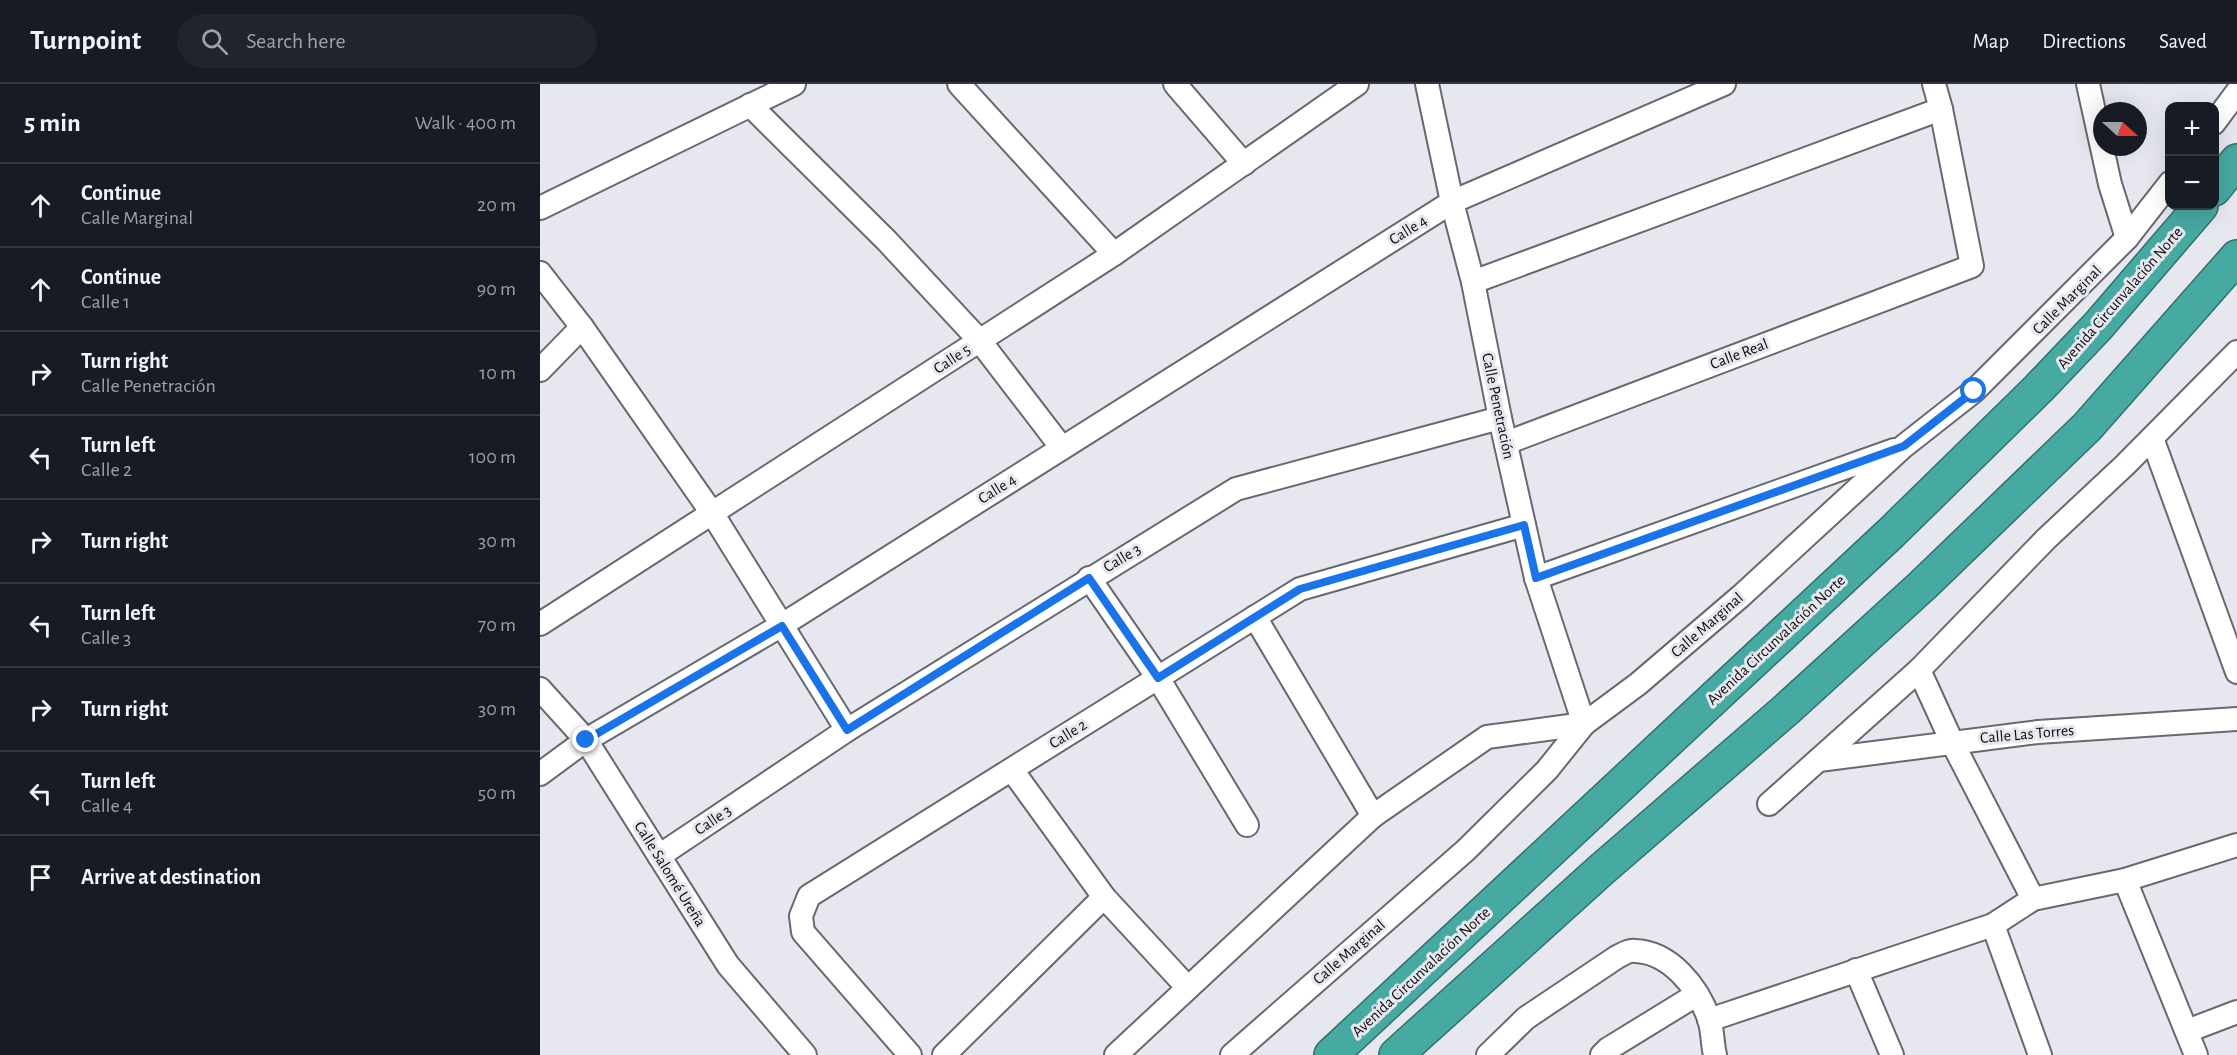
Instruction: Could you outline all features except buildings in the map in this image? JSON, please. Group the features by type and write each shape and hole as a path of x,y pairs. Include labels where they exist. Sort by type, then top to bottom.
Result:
{"highway":[{"path":"2219,183 2237,161"},
{"name":"Avenida Circunvalación Norte","path":"1331,1055 1891,533 2030,397 2098,326 2197,210"},
{"path":"1396,1055 1601,870 1787,709 1923,585 2087,427 2237,257"}],"street":[{"path":"540,208 794,84"},
{"path":"959,84 1114,254"},
{"path":"1175,84 1244,164"},
{"name":"Calle 5","path":"540,624 1114,254 1357,84"},
{"name":"Calle Penetración","path":"1427,84 1452,202 1473,282 1500,418 1536,578 1584,724"},
{"name":"Calle 4","path":"540,774 586,740 782,626 1452,202 1724,84"},
{"path":"1473,282 1941,109 1934,84"},
{"path":"2088,84 2110,184 2127,238"},
{"path":"2219,116 2237,92"},
{"path":"750,105 887,241 980,340 1062,448"},
{"name":"Calle Real","path":"1506,443 1972,266 1941,109"},
{"name":"Calle Marginal","path":"1232,1055 1466,850 1547,770 1584,724 1638,684 1741,596 1904,446 1974,391 2127,238 2165,188"},
{"path":"540,273 582,327 712,513 847,730"},
{"path":"540,370 582,327"},
{"path":"1769,804 1919,669 2046,539 2152,438 2237,351"},
{"name":"Calle 3","path":"659,856 847,730 1236,489 1500,418"},
{"path":"2152,438 2237,672"},
{"path":"1536,578 1904,446"},
{"name":"Calle 2","path":"910,1055 803,932 801,916 809,896 1300,589 1524,525"},
{"path":"1089,578 1158,678 1247,825"},
{"path":"1255,617 1373,816"},
{"path":"1919,669 1952,742 2033,899"},
{"name":"Calle Salomé Ureña","path":"540,689 586,740 728,965 805,1055"},
{"name":"Calle Las Torres","path":"1818,760 2038,732 2237,719"},
{"path":"1116,1055 1373,816 1487,736 1584,724"},
{"path":"1012,770 1104,897 1188,988"},
{"path":"1709,1020 1993,925 2033,899 2125,880 2237,845"},
{"path":"2125,880 2196,1055"},
{"path":"944,1055 1104,897"},
{"path":"1993,925 2040,1055"},
{"path":"1488,1055 1526,1018 1617,957 1633,950 1653,954 1676,966 1696,995 1709,1020 1715,1055"},
{"path":"1856,970 1892,1055"},
{"path":"1602,1055 1608,1049 1696,995"},
{"path":"2187,1031 2237,1012"}],"route":[{"path":"586,740 782,626 847,730 1089,578 1158,678 1300,589 1524,525 1536,578 1904,446 1974,391"}]}
